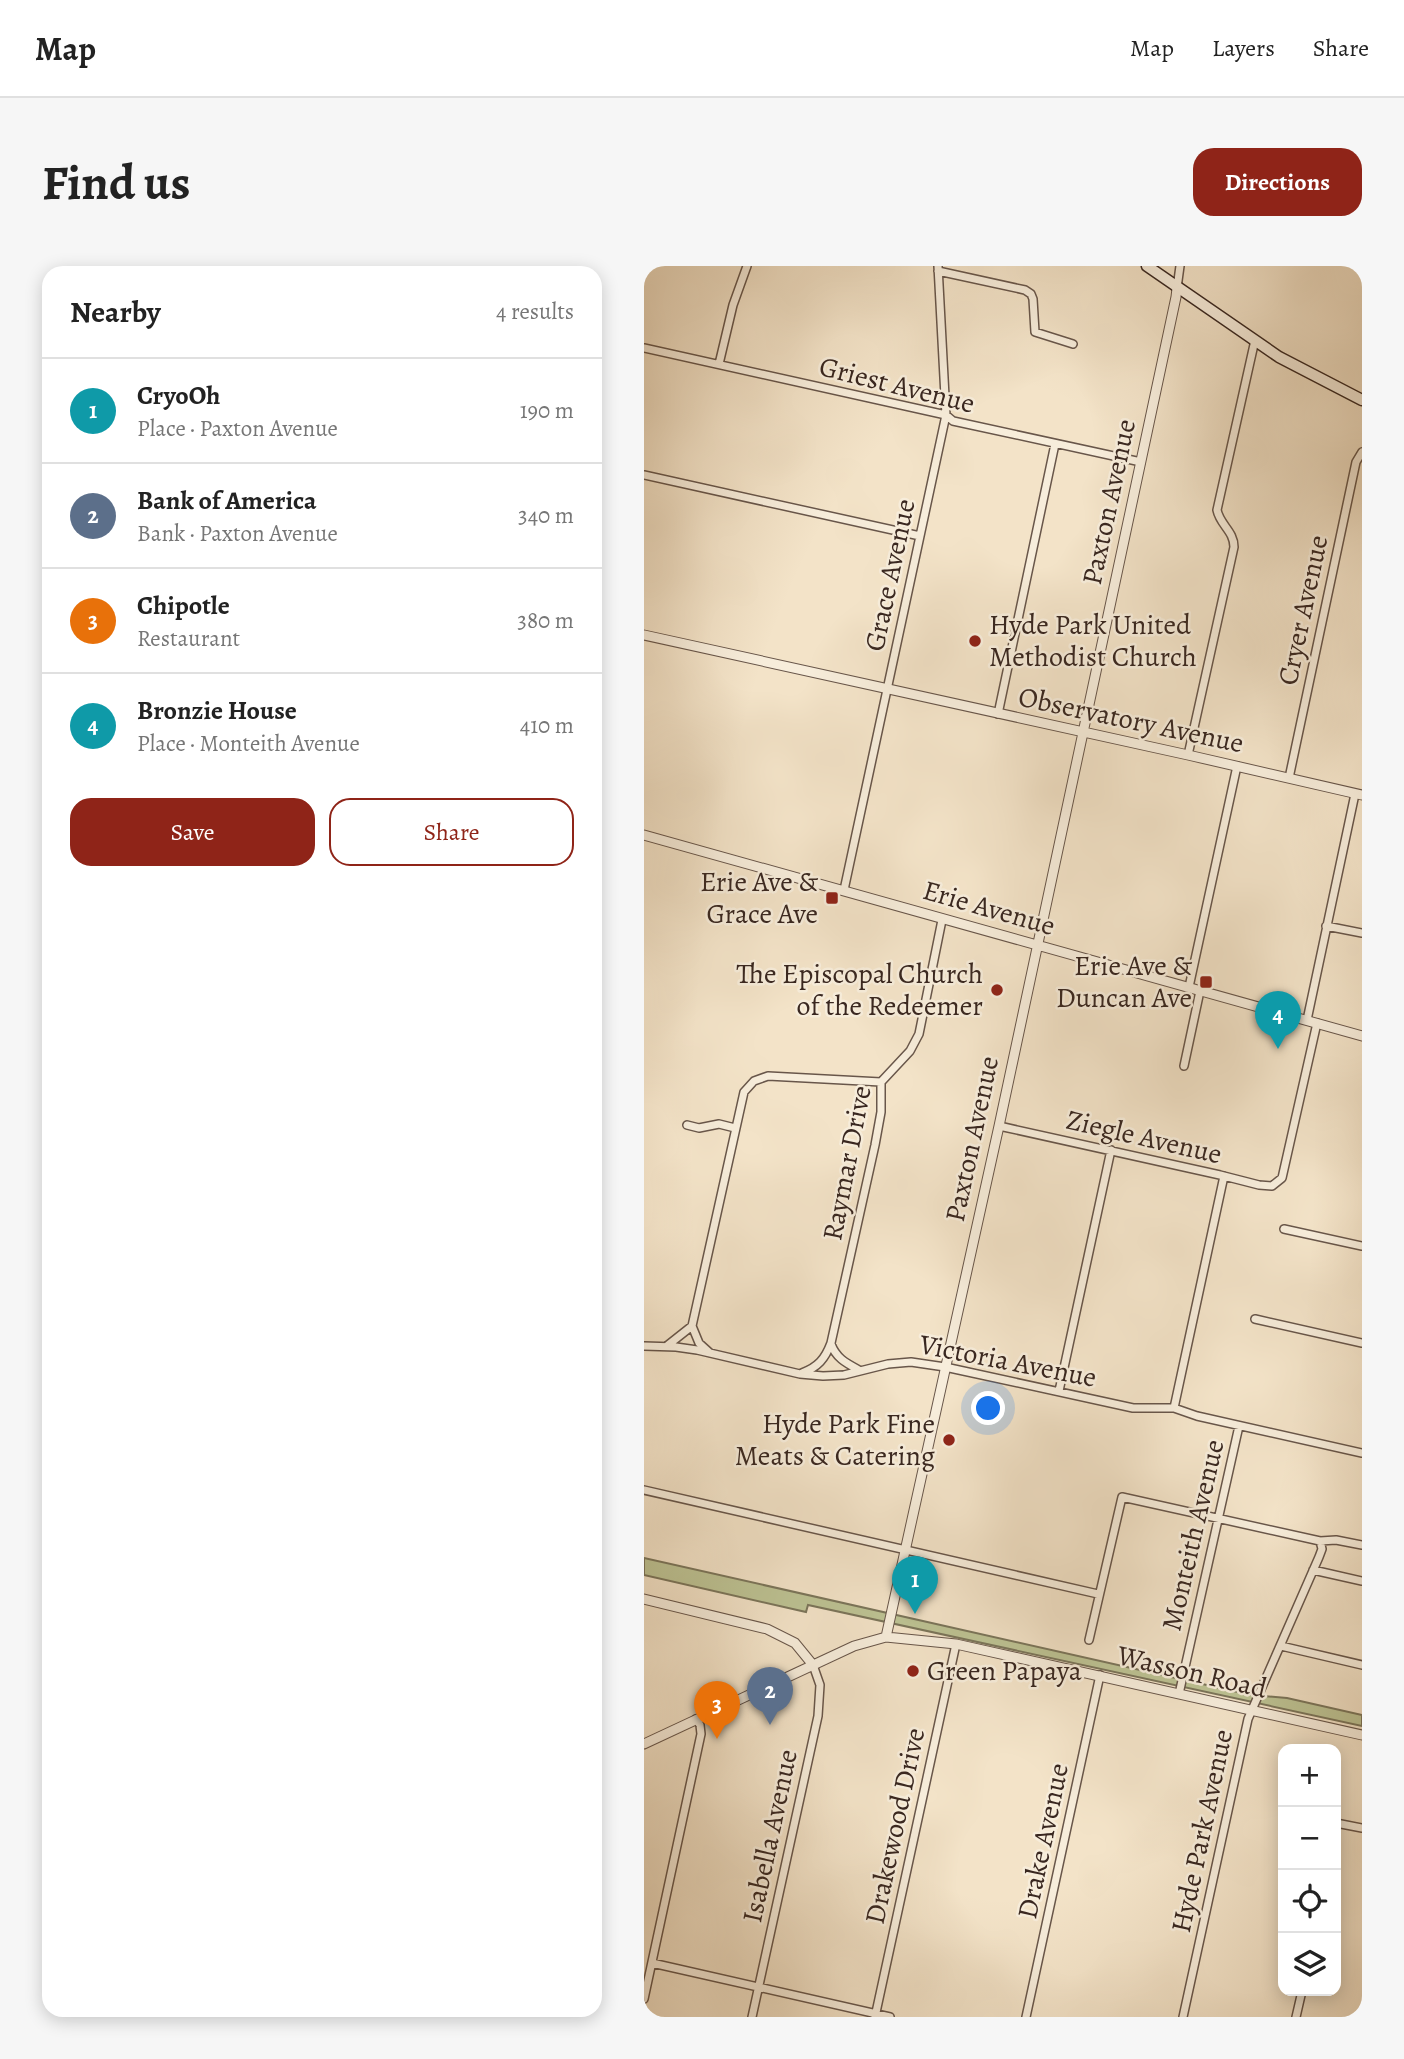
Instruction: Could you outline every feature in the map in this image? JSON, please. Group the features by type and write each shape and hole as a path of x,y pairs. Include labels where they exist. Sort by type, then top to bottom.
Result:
{"main road":[{"path":"1147,266 1279,357 1362,400"}],"street":[{"path":"719,364 733,304 747,266"},
{"name":"Paxton Avenue","path":"886,1637 999,1126 1176,297 1180,266"},
{"path":"938,269 1025,290 1033,299 1035,332 1073,344"},
{"name":"Grace Avenue","path":"844,890 946,415 938,269"},
{"path":"1188,755 1234,547 1232,535 1220,520 1217,510 1255,340"},
{"name":"Griest Avenue","path":"644,348 946,415 953,421 1141,462"},
{"path":"998,714 1055,444"},
{"name":"Cryer Avenue","path":"1289,778 1356,462 1362,452"},
{"path":"644,475 920,536"},
{"name":"Observatory Avenue","path":"644,635 1358,795"},
{"path":"1189,987 1237,766"},
{"path":"1312,1022 1326,926 1358,795"},
{"name":"Erie Avenue","path":"644,835 1362,1036"},
{"name":"Raymar Drive","path":"800,1374 814,1369 820,1363 827,1355 831,1343 875,1145 881,1112 881,1082 910,1051 919,1034 943,920"},
{"path":"1326,926 1362,933"},
{"path":"1184,1066 1200,990"},
{"name":"Ziegle Avenue","path":"999,1126 1266,1187 1282,1178 1312,1022"},
{"path":"710,1353 699,1343 692,1326 744,1092 761,1078 768,1076 881,1082"},
{"path":"687,1125 699,1128 719,1124 735,1128"},
{"path":"1059,1391 1111,1150"},
{"name":"Monteith Avenue","path":"1174,1408 1224,1176"},
{"path":"1284,1228 1362,1246"},
{"path":"1255,1319 1362,1343"},
{"path":"666,1347 692,1326"},
{"path":"831,1343 834,1353 842,1362 859,1371"},
{"name":"Victoria Avenue","path":"644,1346 710,1353 800,1374 823,1376 911,1362 945,1367 1133,1408 1174,1408 1197,1416 1362,1453"},
{"name":"Monteith Avenue","path":"1180,1693 1239,1426"},
{"path":"644,1490 1098,1594"},
{"path":"1088,1640 1122,1497 1320,1541 1336,1540 1362,1545"},
{"name":"Hyde Park Avenue","path":"1183,2017 1234,1777 1251,1710 1322,1549 1320,1541"},
{"path":"1313,1570 1362,1581"},
{"path":"644,1599 767,1629 795,1643 813,1665"},
{"path":"644,1744 854,1646 886,1637"},
{"name":"Wasson Road","path":"886,1637 956,1644 1362,1735"},
{"name":"Drakewood Drive","path":"875,2015 956,1644"},
{"path":"1281,1646 1362,1665"},
{"name":"Isabella Avenue","path":"752,2017 818,1716 820,1685 813,1665"},
{"name":"Drake Avenue","path":"1026,2017 1100,1675"},
{"path":"644,1999 701,1734 696,1719"},
{"path":"1341,1824 1362,1828"},
{"path":"652,1963 890,2017"},
{"path":"1296,2017 1300,1996"}],"green space":[{"path":"644,1558 1251,1695 1287,1698 1362,1715 1362,1726 808,1605 806,1612 644,1575"}],"place":[{"name":"Hyde Park United Methodist Church","path":"975,641"},
{"name":"Erie Ave & Grace Ave","path":"832,898"},
{"name":"Erie Ave & Duncan Ave","path":"1206,982"},
{"name":"The Episcopal Church of the Redeemer","path":"997,990"},
{"name":"Bronzie House","path":"1278,1049"},
{"name":"Hyde Park Fine Meats & Catering","path":"949,1440"},
{"name":"CryoOh","path":"915,1614"},
{"name":"Green Papaya","path":"913,1671"},
{"name":"Bank of America","path":"770,1725"},
{"name":"Chipotle","path":"717,1739"}]}
